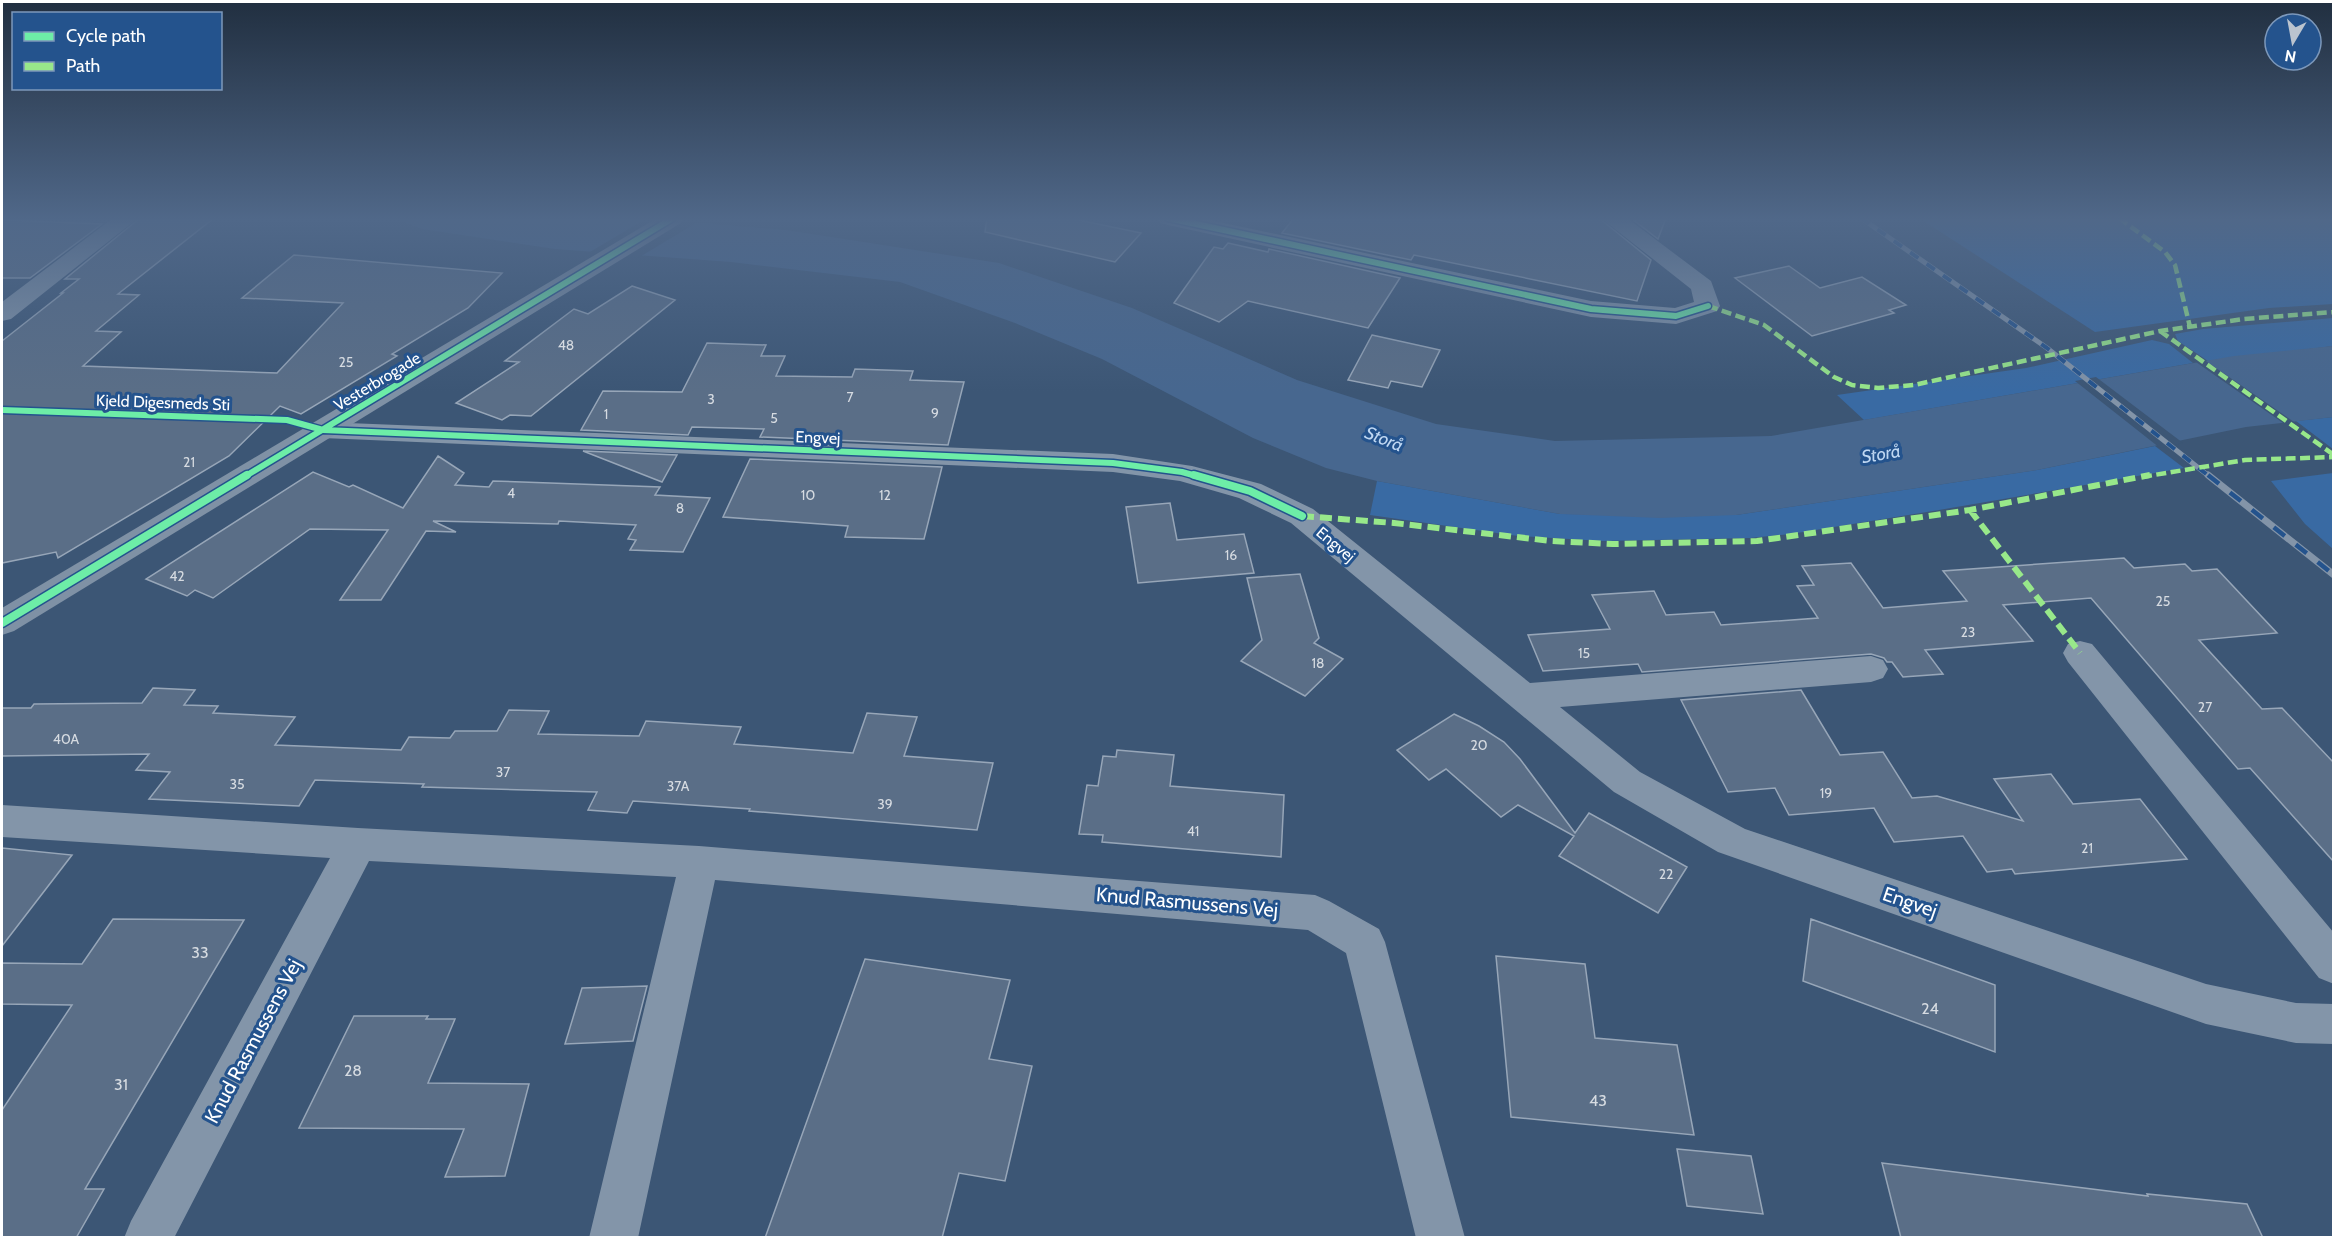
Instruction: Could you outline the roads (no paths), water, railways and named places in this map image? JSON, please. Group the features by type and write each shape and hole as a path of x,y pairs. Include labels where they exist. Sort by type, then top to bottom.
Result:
{"street":[{"path":"2,314 52,276"},
{"name":"Vesterbrogade","path":"6,617 323,430 577,276"},
{"path":"1437,276 1591,309 1676,316 1708,306 1702,286 1689,276"},
{"name":"Engvej","path":"323,430 1101,463 1182,472 1250,491 1302,516 1627,782 1732,841 2206,1004 2296,1023 2334,1024"},
{"path":"2080,652 2334,964"},
{"path":"1522,698 1871,669"},
{"name":"Knud Rasmussens Vej","path":"2,821 358,844 699,862 1315,913 1364,942 1441,1238"},
{"name":"Knud Rasmussens Vej","path":"148,1238 358,844"},
{"path":"613,1238 699,862"}],"water":[{"name":"Storå","path":"848,276 1037,276 1132,308 1297,380 1436,424 1555,441 1771,436 2234,356 2333,346 2333,417 2246,427 2037,470 1736,515 1660,518 1560,514 1377,481 1326,468 1253,438 1102,359 1015,323 900,282"}],"railway":[{"path":"1944,276 2047,348 2210,477"},
{"path":"2208,475 2334,575"}]}
